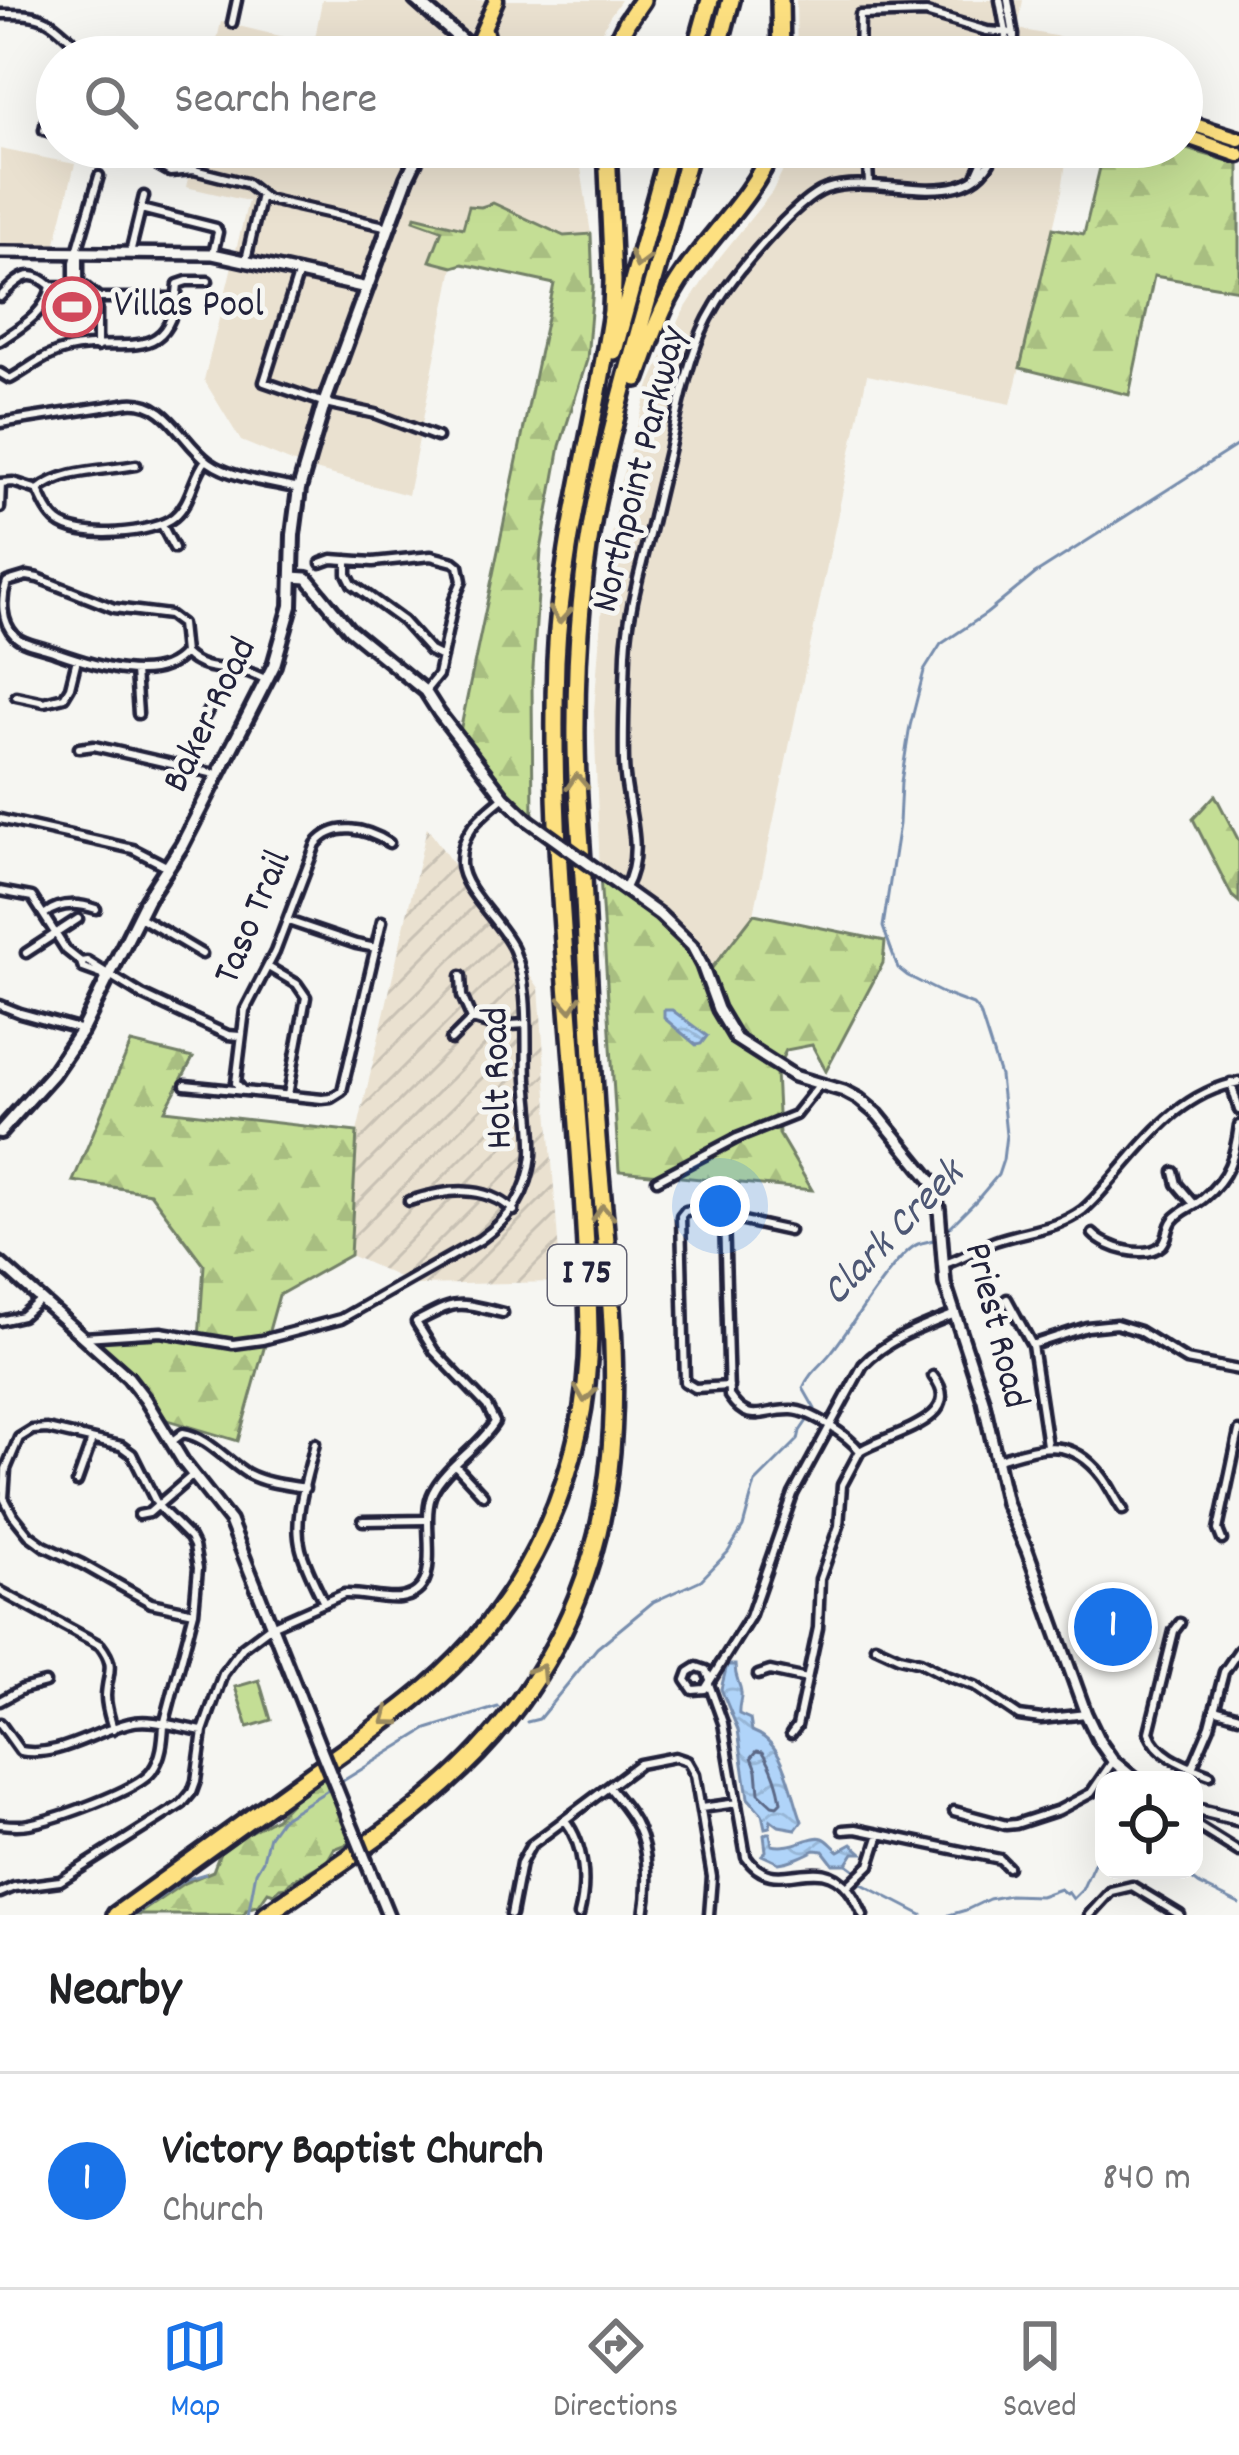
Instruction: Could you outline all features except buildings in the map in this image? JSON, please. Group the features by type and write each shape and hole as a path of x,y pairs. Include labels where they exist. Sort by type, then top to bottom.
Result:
{"highway":[{"path":"620,36 643,0"},
{"path":"700,36 710,0"},
{"path":"722,36 731,0"},
{"path":"781,0 782,36"},
{"path":"576,499 613,296 608,168"},
{"name":"I 75","path":"116,1915 400,1710 459,1658 524,1572 549,1524 569,1469 582,1414 589,1348 556,780 559,624 576,499 664,168"},
{"name":"I 75","path":"266,1915 404,1817 469,1763 547,1661 569,1619 598,1537 612,1461 614,1359 592,1064 576,742 581,614 598,494 685,168"},
{"path":"598,494 668,298 750,190 761,168"}],"main road":[{"path":"416,0 455,36"},
{"path":"482,36 496,0"},
{"path":"485,26 486,36"},
{"path":"1203,128 1236,138"},
{"path":"1203,130 1236,138"},
{"path":"1203,136 1239,154"},
{"name":"Baker Road","path":"0,1132 52,1074 82,1030 138,916 183,843 267,680 287,625 299,489 325,404 413,168"}],"street":[{"path":"232,23 237,0"},
{"path":"1004,0 1010,36"},
{"path":"860,36 860,15 926,13 981,30 1010,33"},
{"path":"0,14 43,18 64,36"},
{"path":"164,168 246,183 266,199 389,227"},
{"path":"868,168 869,184"},
{"name":"Northpoint Parkway","path":"625,888 636,856 624,768 628,632 689,366 707,320 792,212 811,196 846,184 949,188 974,179 981,168"},
{"path":"76,286 74,262 99,176"},
{"path":"246,260 261,195"},
{"path":"130,254 144,196"},
{"path":"141,209 216,228 213,254"},
{"path":"0,252 213,254 367,289"},
{"path":"299,272 264,382 437,437"},
{"path":"0,297 29,275 51,286 90,290 97,298 97,347"},
{"path":"0,373 10,380 70,348 153,340 169,325 180,282 208,281"},
{"path":"0,341 40,310 51,286"},
{"path":"97,298 177,298"},
{"path":"0,423 146,404 158,409 206,460 224,470 299,489"},
{"path":"0,508 1,483 13,482 38,490 55,520 68,528 117,532 163,525 184,507 206,460"},
{"path":"38,490 70,476 136,465"},
{"path":"163,525 174,548"},
{"path":"320,563 430,556 459,566 462,581 438,675 425,691"},
{"path":"347,560 352,584 442,657"},
{"name":"Priest Road","path":"292,577 307,578 349,628 425,691 504,797 528,820 625,888 692,946 718,1010 736,1039 768,1061 819,1085 844,1090 871,1108 926,1171 938,1198 945,1284 983,1400 1006,1503 1086,1714 1113,1761 1125,1771"},
{"path":"38,578 114,608 169,615 181,624 184,653 178,661 135,671 104,668 25,641 14,635 2,606 4,580 38,578"},
{"path":"184,653 202,667 244,670 267,680"},
{"path":"16,696 44,702 64,697 77,659"},
{"path":"201,723 226,670"},
{"path":"135,671 138,714"},
{"path":"79,748 94,746 219,775"},
{"name":"Holt Road","path":"504,797 472,823 463,841 461,865 468,886 503,929 517,956 522,980 532,1155 514,1211"},
{"path":"0,819 133,849 168,866"},
{"name":"Taso Trail","path":"242,1090 236,1083 246,1006 268,967 316,844 329,831 351,830 389,843"},
{"path":"0,891 28,895 66,950 81,962 224,1034 240,1036"},
{"path":"44,914 80,903 96,909"},
{"path":"138,916 202,954"},
{"path":"26,953 78,919"},
{"path":"287,921 376,948"},
{"path":"185,1085 326,1099 344,1089 382,921"},
{"path":"268,967 298,984 307,997 288,1095"},
{"path":"461,976 462,996 472,1019 495,1026 526,1024"},
{"path":"0,1005 82,1030"},
{"path":"451,1040 472,1019"},
{"path":"943,1264 991,1242 1043,1230 1077,1214 1148,1135 1191,1100 1235,1082 1239,1107"},
{"path":"657,1180 737,1138 795,1115 819,1085"},
{"path":"1093,1234 1101,1242 1147,1252 1164,1243 1173,1220 1204,1198 1229,1169 1239,1124"},
{"path":"1174,1172 1177,1184 1195,1204"},
{"path":"82,1337 160,1331 233,1344 340,1319 480,1240 514,1211 502,1200 458,1190 409,1201"},
{"path":"729,1386 695,1388 685,1382 683,1213 690,1209 788,1231"},
{"path":"724,1216 729,1396 745,1414 792,1410 809,1415 850,1438 860,1451"},
{"path":"0,1263 128,1377 193,1475 230,1521 388,1915"},
{"path":"1006,1299 1032,1345 1047,1444"},
{"path":"0,1321 22,1316 40,1300"},
{"path":"0,1893 60,1881 182,1804 196,1781 203,1732 223,1674 243,1647 271,1626 344,1594 395,1599 411,1596 422,1586 431,1564 427,1508 434,1488 487,1436 495,1422 487,1406 434,1351 416,1322 449,1304 503,1313"},
{"path":"699,1691 750,1617 793,1493 863,1365 896,1338 955,1314"},
{"path":"1032,1345 1087,1327 1116,1324 1139,1331 1186,1360 1239,1370"},
{"path":"791,1734 797,1726 818,1628 819,1583 839,1526 842,1485 860,1451 936,1414 942,1396 933,1376"},
{"path":"0,1824 33,1823 142,1782 158,1759 194,1612 198,1568 190,1538 158,1505 133,1454 121,1446 47,1429 32,1430 19,1438 11,1452 4,1498 29,1535 151,1603 194,1612"},
{"path":"1222,1540 1218,1530 1236,1466 1239,1431"},
{"path":"171,1442 183,1433 195,1435 249,1474 305,1488"},
{"path":"77,1482 92,1440"},
{"path":"315,1443 298,1527 300,1546 324,1603"},
{"path":"995,1460 1047,1444 1075,1453 1105,1479 1123,1510"},
{"path":"456,1466 483,1495"},
{"path":"140,1515 149,1513 193,1475"},
{"path":"363,1521 427,1520"},
{"path":"0,1591 100,1645 112,1667 106,1700 113,1729"},
{"path":"1180,1623 1149,1732 1155,1746 1210,1775"},
{"path":"875,1646 975,1686 1019,1716 1041,1719 1086,1714"},
{"path":"1192,1768 1225,1672 1239,1650"},
{"path":"716,1705 690,1689 686,1677 694,1668 703,1669 724,1656"},
{"path":"703,1669 723,1724 746,1857 754,1870 777,1877 818,1871 847,1886 863,1915"},
{"path":"758,1675 770,1671 807,1679"},
{"path":"0,1701 45,1683"},
{"path":"1214,1709 1239,1716"},
{"path":"0,1723 20,1750 34,1753 134,1721 203,1732"},
{"path":"511,1915 526,1852 532,1845 639,1764 679,1757 694,1770 712,1877 709,1915"},
{"path":"953,1811 1016,1824 1091,1793 1113,1761"},
{"path":"609,1786 640,1833 647,1885 644,1915"},
{"path":"700,1808 737,1803"},
{"path":"1203,1811 1239,1820"},
{"path":"565,1820 576,1837 583,1878 579,1915"},
{"path":"843,1830 856,1828 1000,1859 1008,1868"},
{"path":"1203,1830 1239,1852"},
{"path":"847,1886 870,1865 880,1834"},
{"path":"1089,1915 1111,1891 1132,1886 1180,1915"}],"shaded area":[{"path":"322,0 621,0 600,36 315,36"},
{"path":"796,0 1023,0 1018,29 1054,36 797,36"},
{"path":"221,22 280,36 218,36"},
{"path":"0,149 36,156 36,168 74,168 52,259 0,255"},
{"path":"190,168 581,168 591,234 565,235 493,203 463,229 415,220 442,230 431,261 453,267 408,495 304,467 241,441 204,380 248,201 186,187"},
{"path":"784,168 1065,168 1011,404 867,375 754,914 705,978 600,875 594,711 603,593 620,483 650,385 683,312 772,192"},
{"path":"427,827 539,988 561,1282 416,1285 350,1255 357,1132"}],"green space":[{"path":"1203,154 1239,164 1239,290 1154,276 1129,395 1020,368 1053,228 1084,234 1100,168 1203,168"},
{"path":"493,203 564,236 591,234 593,287 587,360 560,446 541,550 532,683 533,827 458,741 554,284 430,261 442,230 414,220 415,216 463,228 469,206"},
{"path":"1215,795 1239,841 1239,902 1193,819"},
{"path":"600,875 672,932 705,977 754,914 885,941 883,963 826,1071 812,1045 786,1050 776,1071 779,1134 812,1190 619,1171"},
{"path":"131,1043 193,1058 165,1110 357,1132 350,1255 279,1295 238,1441 154,1416 126,1378 84,1340 146,1335 199,1339 204,1265 150,1193 73,1181"},
{"path":"259,1680 271,1720 248,1727 235,1687"},
{"path":"322,1779 329,1783 351,1838 350,1843 334,1849 327,1861 274,1894 268,1892 243,1915 137,1915 184,1883 213,1871 220,1853 276,1818"}],"water":[{"path":"664,1010 672,1010 707,1036 701,1044 696,1045 664,1018"},
{"path":"727,1665 735,1665 741,1692 739,1714 750,1719 752,1731 780,1757 802,1821 796,1829 771,1820 765,1828 762,1814 748,1798 738,1730 721,1689"},
{"path":"767,1833 772,1845 818,1837 839,1851 852,1844 862,1853 854,1853 847,1864 833,1864 823,1851 815,1850 779,1863 762,1855"}],"waterway":[{"name":"Clark Creek","path":"944,1233 998,1175 1006,1135 1000,1076 980,1013 973,1005 898,968 883,927 901,782 924,671 941,644 1035,574 1239,444"},
{"name":"Clark Creek","path":"527,1722 539,1719 597,1648 653,1602 701,1580 728,1552 743,1527 755,1483 798,1440 815,1409 803,1388 809,1377 908,1251 937,1239"},
{"name":"Clark Creek","path":"248,1915 256,1872 269,1836 281,1819 427,1729 498,1707"},
{"path":"949,1915 1009,1895 1040,1896 1060,1889 1073,1899 1095,1861"},
{"path":"847,1864 855,1870"},
{"path":"135,1915 184,1880 205,1874"},
{"path":"1192,1879 1239,1904"},
{"path":"862,1884 922,1915"}],"place":[{"name":"Villas Pool","path":"72,307"},
{"name":"Victory Baptist Church","path":"1113,1627"}]}
